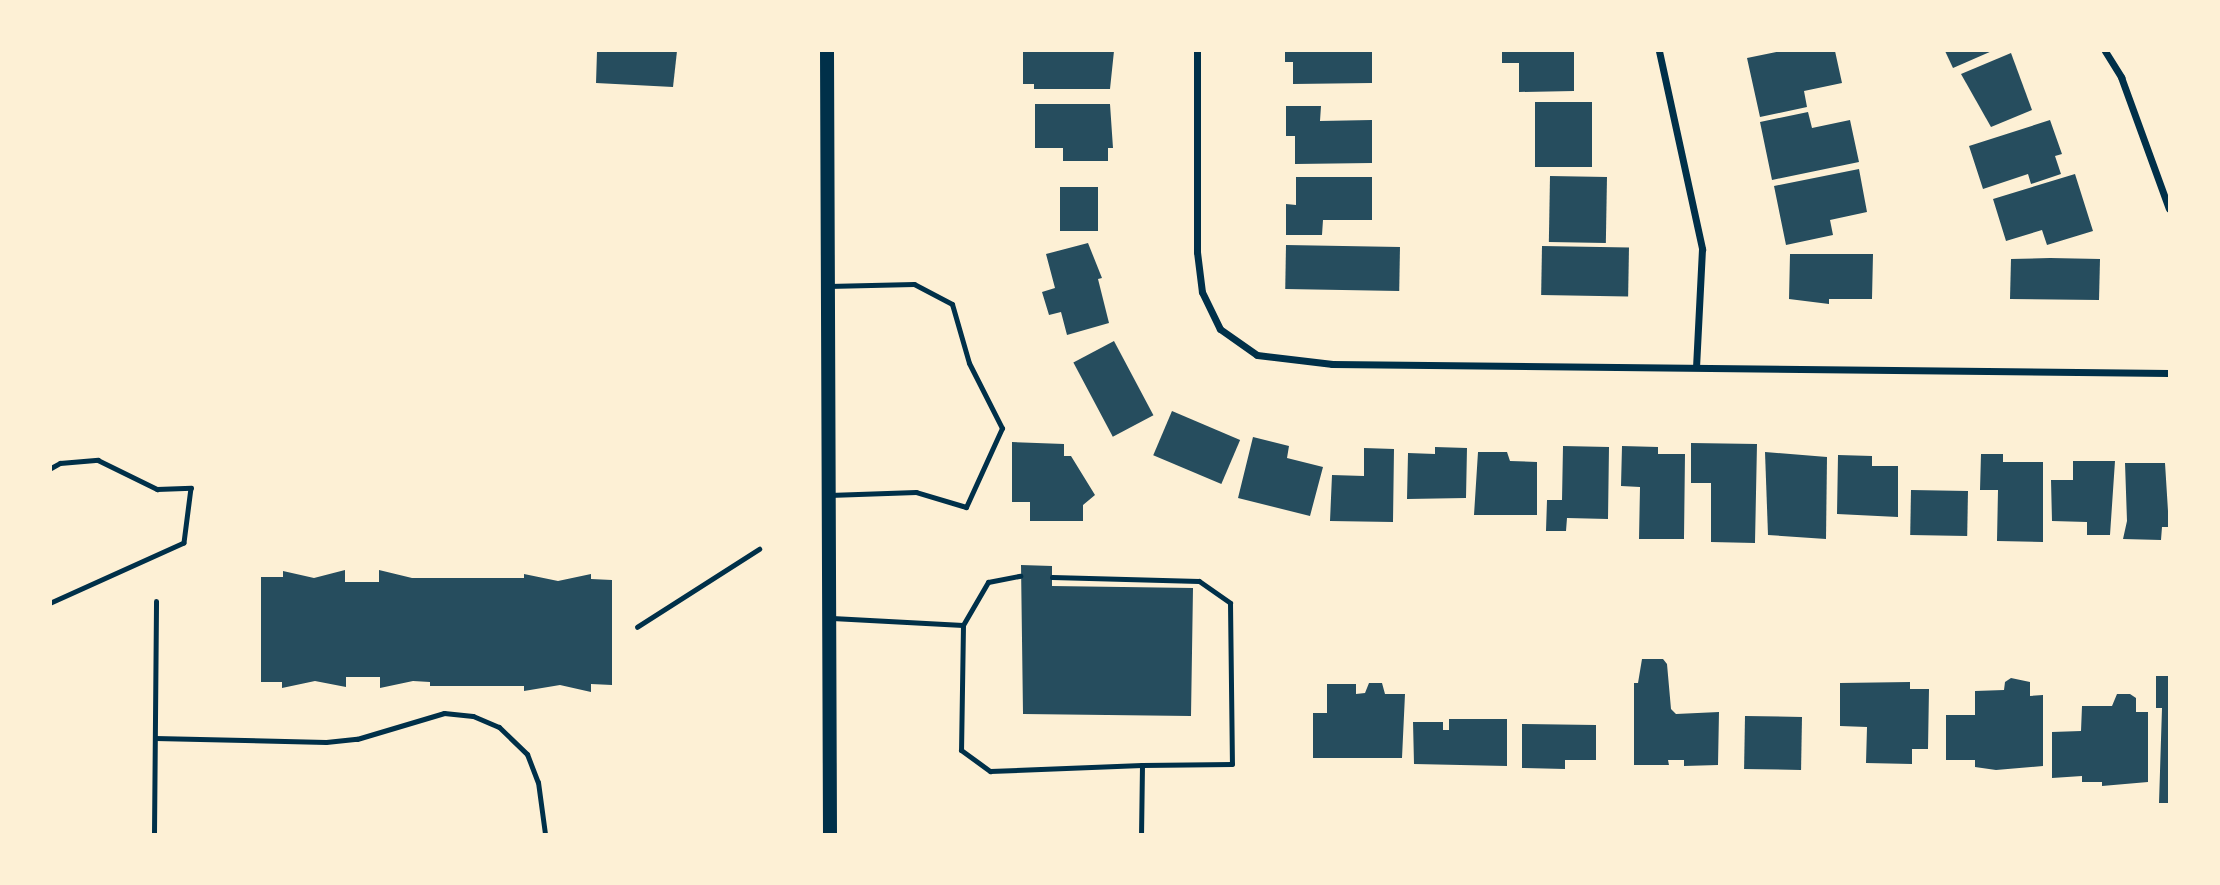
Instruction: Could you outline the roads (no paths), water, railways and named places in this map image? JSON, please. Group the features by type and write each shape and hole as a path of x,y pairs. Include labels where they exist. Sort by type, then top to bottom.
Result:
{"main road":[{"path":"827,51 830,834"}],"street":[{"path":"1197,51 1197,252 1202,292 1220,329 1256,355 1332,364 2169,373"},
{"path":"1659,51 1702,249 1696,366"},
{"path":"2105,51 2121,77 2169,209"}],"lane":[{"path":"828,286 914,284 952,304 969,363 1002,428 966,507 916,492 829,495"},
{"path":"1020,576 988,582 963,625 961,750 990,771 1232,764 1230,603 1199,581 1052,577"},
{"path":"154,834 156,601"},
{"path":"829,618 963,625"},
{"path":"155,738 326,742 357,739 444,713 473,716 499,727 527,754 538,782 545,834"},
{"path":"1141,834 1142,765"}]}
